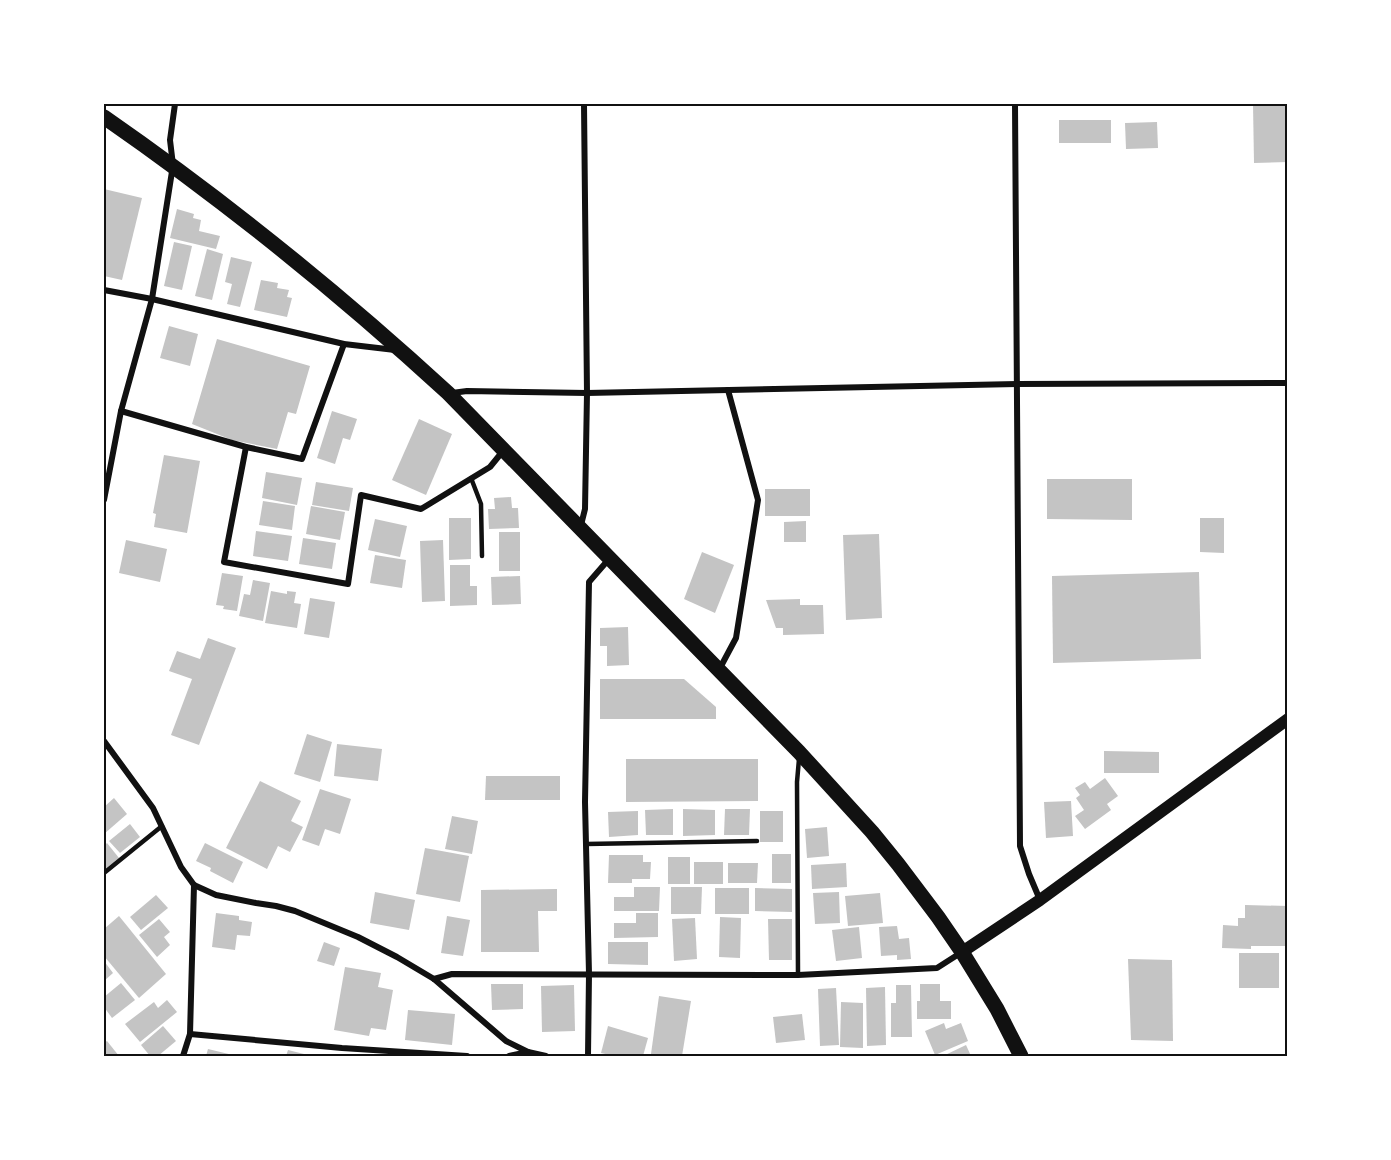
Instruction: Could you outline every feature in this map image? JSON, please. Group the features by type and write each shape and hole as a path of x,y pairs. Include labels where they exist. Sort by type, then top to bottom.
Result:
{"main road":[{"path":"104,117 173,165 284,251 402,351 448,393 719,670 840,796 898,864 962,952 997,1009 1021,1056"},
{"path":"962,952 1040,900 1287,719"}],"street":[{"path":"104,500 121,411 152,299 173,165 170,140 175,104"},
{"path":"580,529 585,509 584,104"},
{"path":"1015,104 1020,846 1040,900"},
{"path":"104,290 344,344 402,351"},
{"path":"121,411 246,447 302,459 344,344"},
{"path":"448,393 467,391 586,393 1017,384 1287,383"},
{"path":"719,670 736,638 758,500 728,390"},
{"path":"246,447 224,562 348,584 361,495 421,509 490,467 503,451"},
{"path":"588,1056 589,974 585,802 589,582 609,559"},
{"path":"104,741 153,808 181,867 194,885 216,895 295,911 358,937 434,979 506,1041 528,1054"},
{"path":"183,1056 190,1034 194,885"},
{"path":"434,979 452,974 798,975 937,968 962,952"},
{"path":"190,1034 342,1048 467,1056"},
{"path":"509,1056 528,1054 546,1056"}],"lane":[{"path":"471,478 481,504 482,556"},
{"path":"798,975 797,782 799,752"},
{"path":"104,873 162,826"},
{"path":"586,844 757,841"}],"building":[{"path":"1253,104 1288,104 1288,162 1254,163"},
{"path":"1059,120 1111,120 1111,143 1059,143"},
{"path":"1157,122 1158,148 1126,149 1125,123"},
{"path":"104,189 142,198 122,280 104,276"},
{"path":"177,209 194,214 193,218 201,220 199,231 220,236 216,249 170,238"},
{"path":"174,242 192,246 182,290 164,286"},
{"path":"207,249 223,254 212,300 195,296"},
{"path":"231,257 252,262 240,307 227,304 232,284 225,282"},
{"path":"261,280 278,283 277,288 289,290 287,297 292,298 287,317 254,310"},
{"path":"169,326 198,334 190,366 160,358"},
{"path":"217,339 310,366 296,414 288,412 277,449 232,440 192,424"},
{"path":"332,411 357,419 350,440 343,438 335,464 317,458"},
{"path":"419,419 452,434 426,495 392,480"},
{"path":"164,455 200,461 187,533 154,527 156,514 153,513"},
{"path":"266,472 302,478 297,505 262,498"},
{"path":"1047,479 1132,479 1132,520 1047,519"},
{"path":"316,482 353,488 349,511 312,505"},
{"path":"765,489 810,489 810,516 765,516"},
{"path":"511,497 512,508 518,508 519,528 489,529 488,509 495,509 494,498"},
{"path":"263,501 295,506 292,530 259,525"},
{"path":"311,506 345,512 340,540 306,534"},
{"path":"449,518 471,518 471,559 449,560"},
{"path":"1200,518 1224,518 1224,553 1200,552"},
{"path":"375,519 407,526 400,557 368,550"},
{"path":"806,521 806,542 784,542 784,522"},
{"path":"256,531 292,536 288,561 253,556"},
{"path":"499,532 520,532 520,571 499,571"},
{"path":"879,534 882,618 846,620 843,535"},
{"path":"303,538 336,543 332,569 299,564"},
{"path":"126,540 167,549 160,582 119,573"},
{"path":"443,540 445,601 422,602 420,541"},
{"path":"702,552 734,565 715,613 684,599"},
{"path":"375,555 406,560 402,588 370,583"},
{"path":"450,565 470,565 470,586 477,586 477,605 450,606"},
{"path":"1199,572 1201,659 1053,663 1052,576"},
{"path":"222,573 243,576 237,611 223,609 224,606 216,605"},
{"path":"520,576 521,604 492,605 491,577"},
{"path":"253,580 270,583 263,621 239,616 244,594 250,595"},
{"path":"271,591 287,594 287,591 296,592 294,603 301,604 297,628 265,623"},
{"path":"310,598 335,602 329,638 304,634"},
{"path":"800,599 800,605 823,605 824,634 783,635 783,628 776,628 766,600"},
{"path":"628,627 629,665 607,666 607,646 600,646 600,628"},
{"path":"208,638 236,648 199,745 171,735 192,679 169,671 177,651 200,659"},
{"path":"600,679 684,679 716,707 716,719 600,719"},
{"path":"307,734 332,742 320,782 294,774"},
{"path":"337,744 382,749 378,781 334,776"},
{"path":"1104,751 1159,752 1159,773 1104,773"},
{"path":"626,759 758,759 758,801 626,802"},
{"path":"486,776 560,776 560,800 485,800"},
{"path":"1105,778 1118,796 1107,804 1111,810 1085,829 1075,816 1084,810 1076,798 1080,795 1075,788 1085,782 1090,789"},
{"path":"260,781 301,801 291,821 303,827 290,852 278,846 267,869 226,848"},
{"path":"320,789 351,799 340,834 325,829 319,846 302,840"},
{"path":"114,798 127,814 104,834 104,807"},
{"path":"1071,801 1073,836 1046,838 1044,802"},
{"path":"673,809 673,835 646,835 645,810"},
{"path":"683,809 715,810 715,835 683,836"},
{"path":"725,809 750,809 749,835 724,835"},
{"path":"638,811 638,835 609,837 608,812"},
{"path":"760,811 783,811 783,842 760,842"},
{"path":"452,816 478,821 472,854 445,849"},
{"path":"130,824 140,837 120,853 109,841"},
{"path":"827,827 829,856 807,858 805,829"},
{"path":"107,843 119,858 104,870 104,846"},
{"path":"205,843 243,862 233,883 196,861"},
{"path":"425,848 469,856 460,902 416,894"},
{"path":"772,854 791,854 791,883 772,883"},
{"path":"609,855 643,855 643,862 651,862 650,879 632,879 632,883 608,883"},
{"path":"668,857 690,857 690,884 668,884"},
{"path":"694,862 723,862 723,884 694,884"},
{"path":"728,863 758,863 757,883 728,883"},
{"path":"846,863 847,887 812,889 811,865"},
{"path":"634,887 660,887 659,911 614,911 614,897 634,897"},
{"path":"671,887 702,887 701,914 671,914"},
{"path":"715,888 749,888 749,914 715,914"},
{"path":"755,888 792,889 792,912 755,911"},
{"path":"557,889 557,911 538,911 539,952 481,952 481,890"},
{"path":"375,892 415,900 409,930 370,923"},
{"path":"839,892 840,923 815,924 813,893"},
{"path":"880,893 883,923 848,926 845,896"},
{"path":"156,895 168,908 141,930 130,917"},
{"path":"1245,905 1288,906 1287,946 1251,946 1251,949 1222,948 1223,925 1238,926 1238,918 1245,918"},
{"path":"216,913 239,916 239,920 252,922 250,936 237,935 235,950 212,947"},
{"path":"636,913 658,913 658,937 614,938 614,923 636,923"},
{"path":"119,916 166,974 139,998 104,956 104,929"},
{"path":"447,916 470,920 463,956 441,953"},
{"path":"720,917 741,918 740,958 719,957"},
{"path":"695,918 697,959 674,961 672,919"},
{"path":"159,919 170,932 164,937 170,945 157,957 139,935"},
{"path":"768,919 792,919 792,960 769,960"},
{"path":"897,926 899,939 909,938 911,959 897,960 897,955 881,956 879,927"},
{"path":"859,927 862,958 836,961 832,930"},
{"path":"324,942 340,948 334,966 317,961"},
{"path":"608,942 648,942 648,965 608,964"},
{"path":"1239,953 1279,953 1279,988 1239,988"},
{"path":"1128,959 1172,960 1173,1041 1131,1040"},
{"path":"104,961 113,973 104,981"},
{"path":"345,967 381,973 378,987 393,990 386,1030 371,1028 369,1036 334,1030"},
{"path":"121,983 135,1000 112,1018 104,1007 104,997"},
{"path":"491,984 523,984 523,1009 492,1010"},
{"path":"920,984 940,984 940,1001 951,1001 951,1019 917,1019"},
{"path":"574,985 575,1031 542,1032 541,986"},
{"path":"896,985 911,985 912,1037 891,1037 891,1003 896,1003"},
{"path":"885,987 886,1045 867,1046 866,988"},
{"path":"836,988 839,1045 820,1046 818,989"},
{"path":"659,996 691,1001 682,1056 651,1054"},
{"path":"167,1000 177,1012 140,1042 125,1024 154,1002 158,1008"},
{"path":"841,1002 863,1003 863,1048 840,1047"},
{"path":"408,1010 455,1014 452,1045 405,1040"},
{"path":"802,1014 805,1040 776,1043 773,1017"},
{"path":"944,1023 946,1029 961,1023 968,1041 935,1055 925,1031"},
{"path":"163,1026 176,1041 158,1056 150,1056 141,1045"},
{"path":"608,1026 648,1038 643,1056 614,1056 601,1053"},
{"path":"107,1041 119,1056 104,1056 104,1043"},
{"path":"966,1045 971,1056 943,1056"},
{"path":"208,1049 237,1056 206,1056"},
{"path":"288,1050 312,1056 286,1056"}]}
